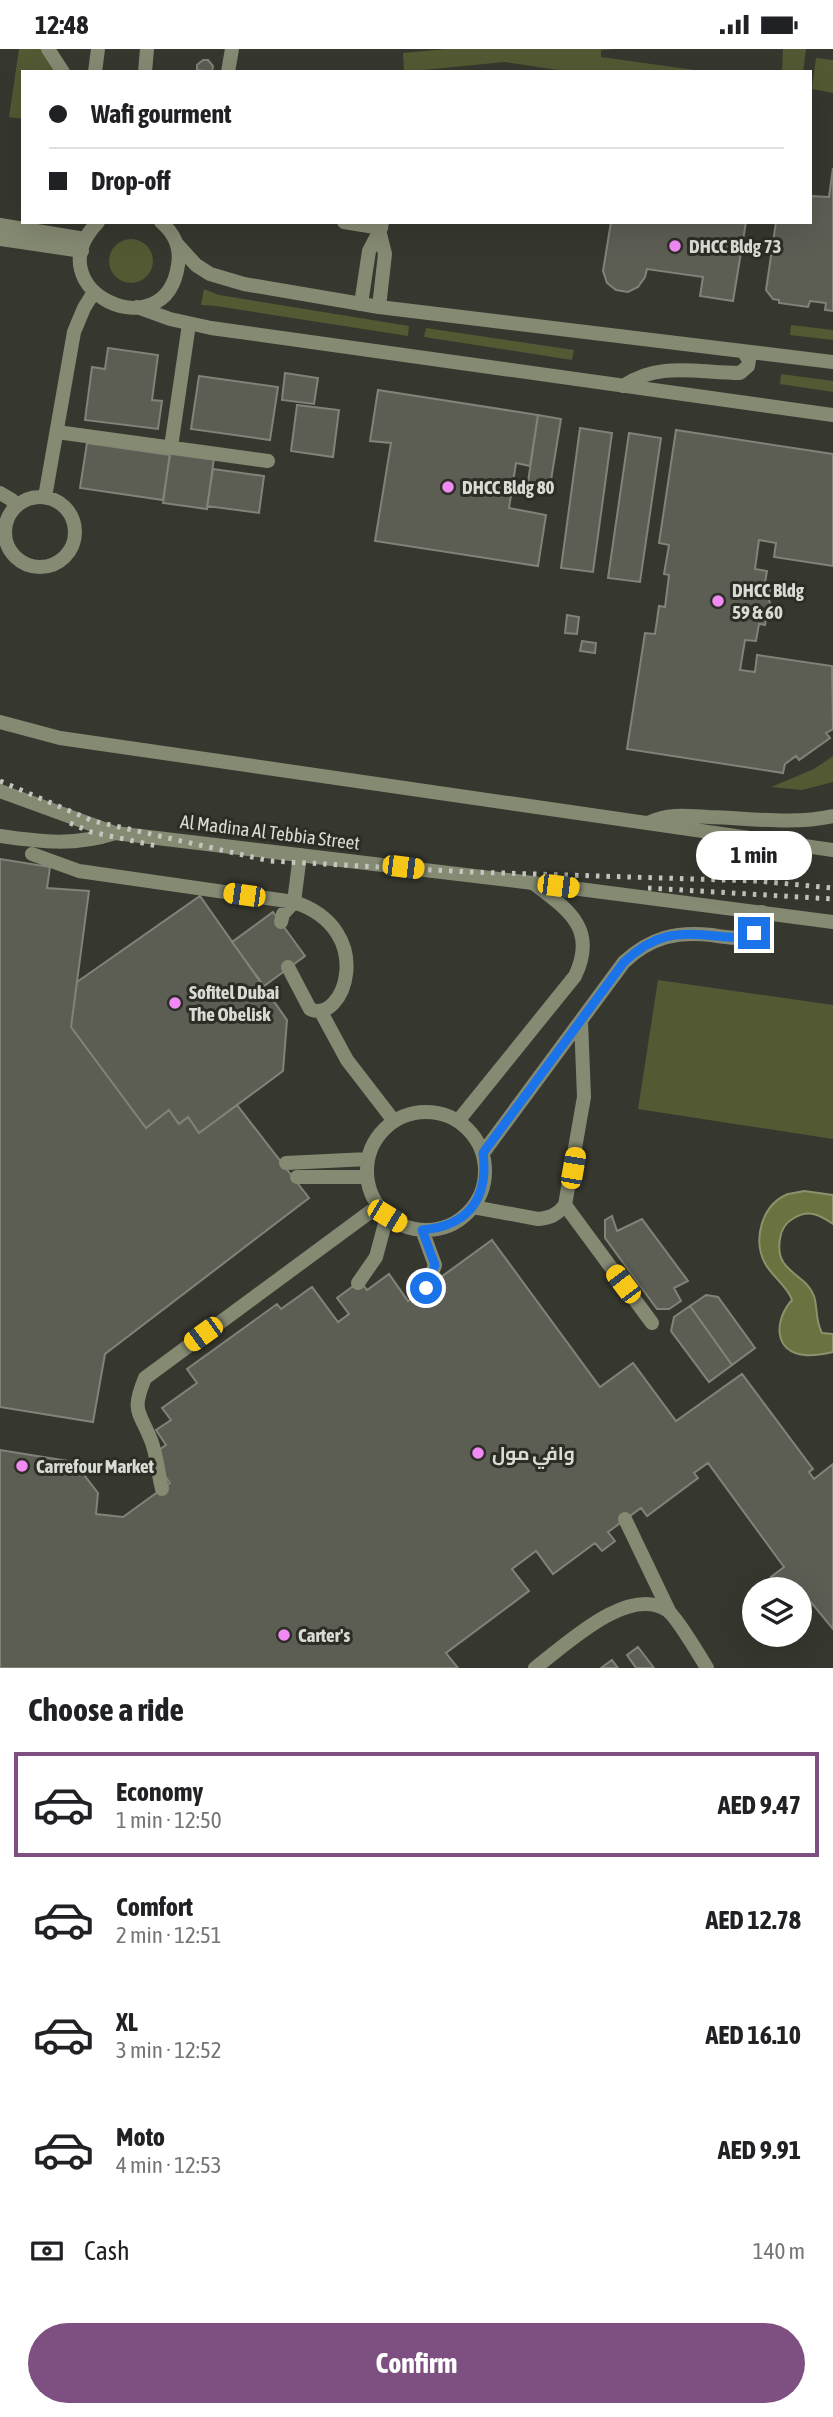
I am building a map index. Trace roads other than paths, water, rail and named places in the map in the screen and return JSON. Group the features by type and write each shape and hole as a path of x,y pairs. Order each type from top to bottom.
{"street":[{"path":"48,49 62,70"},
{"path":"95,70 98,49"},
{"path":"145,70 147,49"},
{"path":"228,70 232,49"},
{"path":"163,224 196,265 225,280 379,307 833,362"},
{"path":"356,224 381,228"},
{"path":"0,225 89,233"},
{"path":"361,304 369,251 381,228"},
{"path":"379,307 385,254 381,228"},
{"path":"0,240 89,233"},
{"path":"89,233 83,273 94,292 113,305 137,307 189,324 833,415"},
{"path":"137,307 156,300 172,285 179,258 177,244"},
{"path":"45,497 75,332 84,308 94,292"},
{"path":"171,447 189,324"},
{"path":"623,386 636,377 655,371 740,373 748,366 749,360 743,351"},
{"path":"57,432 268,461"},
{"path":"0,493 12,500 8,511 5,535 12,555 30,567 51,567 68,554 76,535 75,524 64,506 45,497 24,500 8,511"},
{"path":"0,722 60,738 833,850"},
{"name":"Al Madina Al Tebbia Street","path":"0,791 116,833 833,922"},
{"path":"646,824 655,819 676,816 794,820 815,820 833,816"},
{"path":"0,836 72,843 116,833"},
{"path":"32,854 79,871 294,902 312,908 339,933 348,962 343,983 328,1010 321,1012 310,1009 288,967"},
{"path":"281,922 283,914 294,902 300,855"},
{"path":"458,1121 575,976 581,964 584,951 579,925 571,914 533,883"},
{"path":"483,1153 624,962 648,943 677,934 746,937 754,933 762,912"},
{"path":"321,1012 347,1060 394,1121"},
{"path":"472,1207 538,1219 558,1213 565,1205 584,1097 581,1021"},
{"path":"410,1114 443,1114 458,1121 477,1141 483,1153 485,1172 482,1191 472,1207 450,1224 422,1230 404,1226 383,1211 370,1192 368,1159 377,1138 394,1121 410,1114"},
{"path":"286,1163 368,1159"},
{"path":"297,1177 367,1177"},
{"path":"565,1205 652,1323"},
{"path":"358,1283 376,1257 383,1211"},
{"path":"162,1489 152,1441 139,1419 137,1397 145,1378 383,1211"},
{"path":"422,1230 435,1265 426,1288"},
{"path":"625,1519 669,1611 707,1668"},
{"path":"535,1668 616,1609 637,1604 659,1606 669,1611"}],"railway":[{"path":"0,781 93,821 270,861 470,872 757,881 833,888"},
{"path":"70,823 91,832 157,846"},
{"path":"648,888 833,899"}],"place":[{"name":"DHCC Bldg 73","path":"675,246"},
{"name":"DHCC Bldg 80","path":"448,487"},
{"name":"DHCC Bldg 59 & 60","path":"718,601"},
{"name":"Sofitel Dubai The Obelisk","path":"175,1003"},
{"name":"وافي مول","path":"478,1453"},
{"name":"Carrefour Market","path":"22,1466"},
{"name":"Carter's","path":"284,1635"}]}
